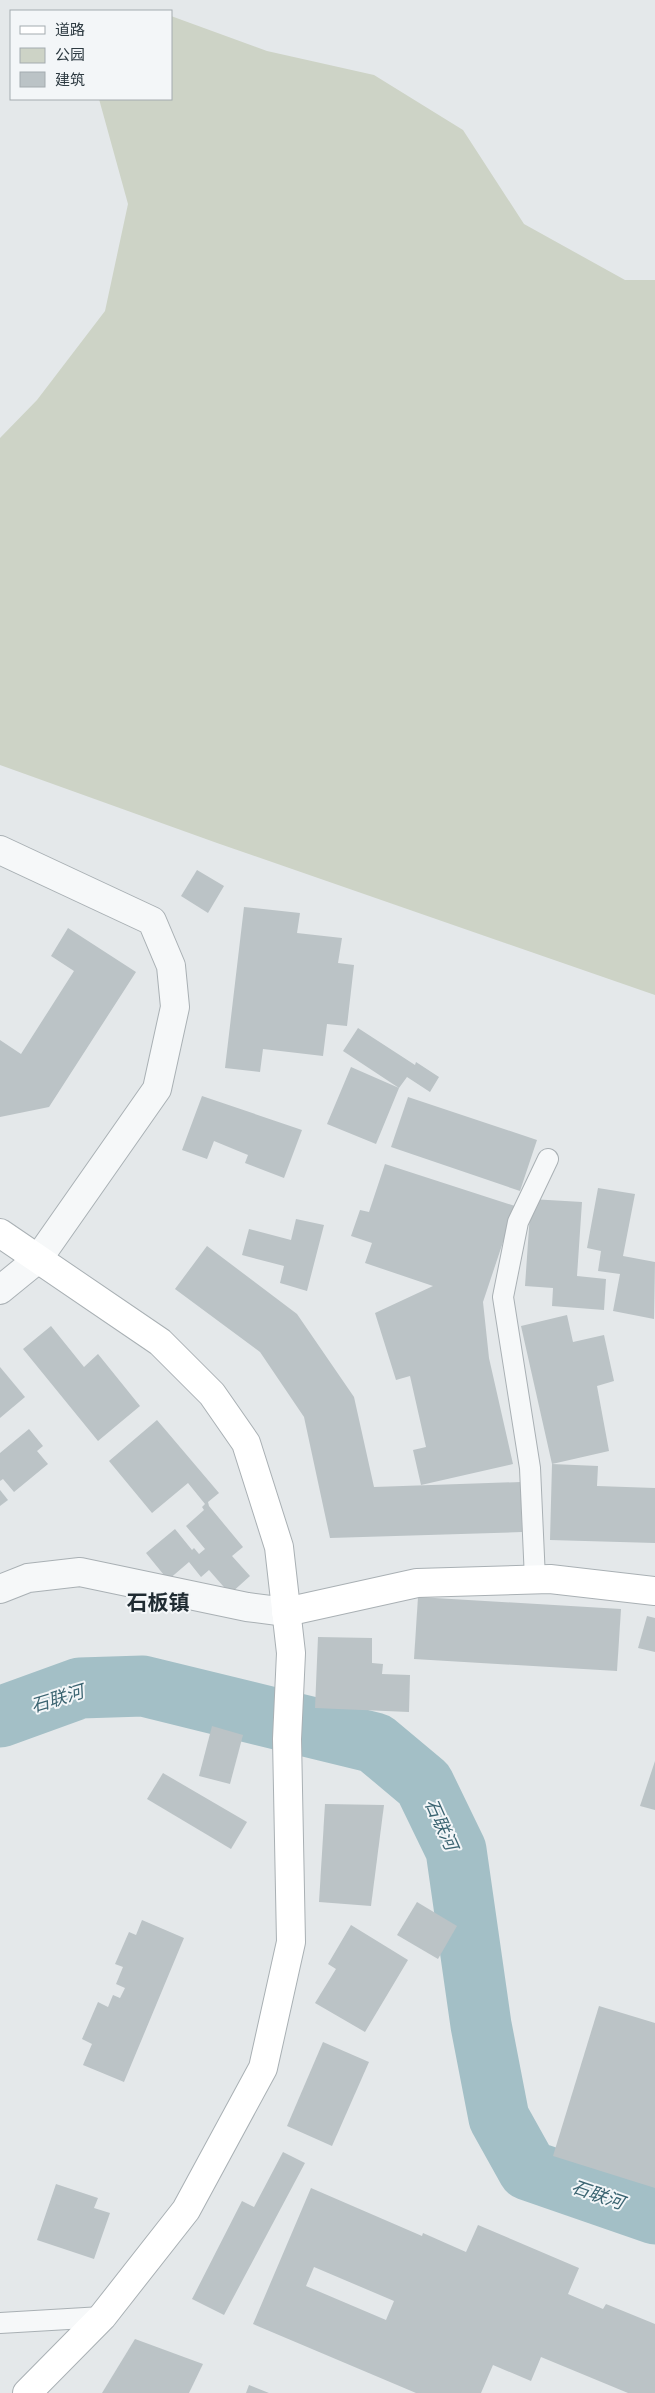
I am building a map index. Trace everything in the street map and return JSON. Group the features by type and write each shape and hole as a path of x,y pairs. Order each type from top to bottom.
{"street":[{"path":"0,850 152,921 171,966 174,1007 157,1089 38,1259 0,1290"},
{"path":"0,1233 160,1342 212,1394 246,1443 279,1547 291,1653 287,1739 291,1942 263,2068 186,2210 102,2317 27,2393"},
{"path":"0,1589 28,1578 80,1572 247,1607 286,1612 417,1583 550,1579 655,1591"}],"lane":[{"path":"535,1579 530,1468 503,1297 518,1222 548,1159"},
{"path":"0,2323 102,2317"}],"green space":[{"path":"172,16 267,51 374,75 463,130 524,224 625,280 655,280 655,995 217,843 0,765 0,438 37,400 105,311 128,204 99,100 172,100"}],"building":[{"path":"197,870 224,886 208,913 181,896"},
{"path":"244,907 300,913 297,933 342,938 338,963 354,965 347,1026 327,1024 323,1056 263,1049 260,1072 225,1068"},
{"path":"68,928 136,972 49,1107 0,1117 0,1040 21,1054 74,971 51,956"},
{"path":"358,1028 415,1065 416,1062 439,1077 430,1092 407,1077 399,1088 343,1051"},
{"path":"351,1067 399,1088 376,1144 327,1124"},
{"path":"202,1096 302,1130 284,1178 245,1163 248,1155 214,1141 207,1159 182,1150"},
{"path":"408,1097 537,1140 520,1191 391,1147"},
{"path":"385,1164 515,1206 483,1302 489,1358 513,1464 421,1485 413,1450 426,1447 410,1376 396,1380 375,1313 433,1286 365,1263 372,1243 351,1236 360,1210 369,1212"},
{"path":"598,1188 635,1194 623,1256 655,1262 654,1319 613,1311 620,1274 598,1271 601,1251 587,1248"},
{"path":"531,1199 582,1202 577,1276 606,1279 604,1310 552,1306 553,1288 525,1286"},
{"path":"296,1219 324,1225 307,1291 280,1283 284,1266 242,1255 249,1229 291,1240"},
{"path":"207,1246 297,1314 354,1397 374,1487 521,1482 522,1532 330,1538 304,1417 260,1352 175,1289"},
{"path":"567,1315 573,1342 604,1335 614,1381 597,1386 609,1451 552,1464 521,1326"},
{"path":"51,1326 84,1367 98,1354 140,1406 98,1441 23,1349"},
{"path":"0,1367 25,1397 0,1418"},
{"path":"157,1420 219,1493 208,1502 209,1506 243,1547 232,1556 250,1576 230,1594 209,1570 201,1577 189,1562 168,1580 146,1553 175,1529 192,1550 194,1548 199,1554 205,1549 186,1526 204,1510 202,1507 205,1504 188,1483 152,1513 109,1461"},
{"path":"29,1429 43,1446 37,1451 48,1464 14,1492 3,1479 0,1481 0,1453"},
{"path":"552,1464 598,1466 597,1486 655,1488 655,1543 550,1540"},
{"path":"0,1490 8,1500 0,1506"},
{"path":"418,1597 621,1609 617,1671 414,1659"},
{"path":"647,1616 655,1618 655,1652 638,1648"},
{"path":"318,1637 372,1638 372,1663 383,1664 382,1674 410,1675 409,1712 315,1708"},
{"path":"212,1726 243,1735 230,1784 199,1776"},
{"path":"655,1761 655,1810 640,1806"},
{"path":"163,1773 247,1822 231,1849 147,1799"},
{"path":"325,1804 384,1805 371,1906 319,1902"},
{"path":"417,1902 457,1926 438,1959 397,1935"},
{"path":"142,1920 184,1938 124,2082 83,2065 92,2044 82,2039 98,2002 108,2007 113,1995 120,1998 125,1988 116,1984 123,1967 115,1964 129,1932 136,1935"},
{"path":"351,1925 408,1960 365,2032 315,2003 336,1969 328,1964"},
{"path":"599,2006 655,2023 655,2188 553,2156"},
{"path":"323,2042 369,2062 332,2146 287,2126"},
{"path":"283,2152 305,2163 224,2315 192,2299 242,2201 254,2207"},
{"path":"56,2184 98,2198 94,2208 110,2213 94,2259 37,2240"},
{"path":"311,2188 422,2236 423,2233 466,2252 478,2225 579,2268 568,2294 603,2309 606,2304 655,2324 655,2393 628,2393 541,2357 531,2381 493,2365 481,2393 416,2393 253,2324","holes":["314,2267 394,2301 386,2320 306,2286"]},
{"path":"135,2339 203,2364 189,2393 102,2393"},
{"path":"249,2385 269,2393 246,2393"}],"waterway":[{"name":"石联河","path":"0,1717 80,1688 143,1686 375,1743 424,1784 456,1850 481,2025 499,2118 528,2170 655,2214"}],"district":[{"name":"石板镇","path":"158,1601"}]}
